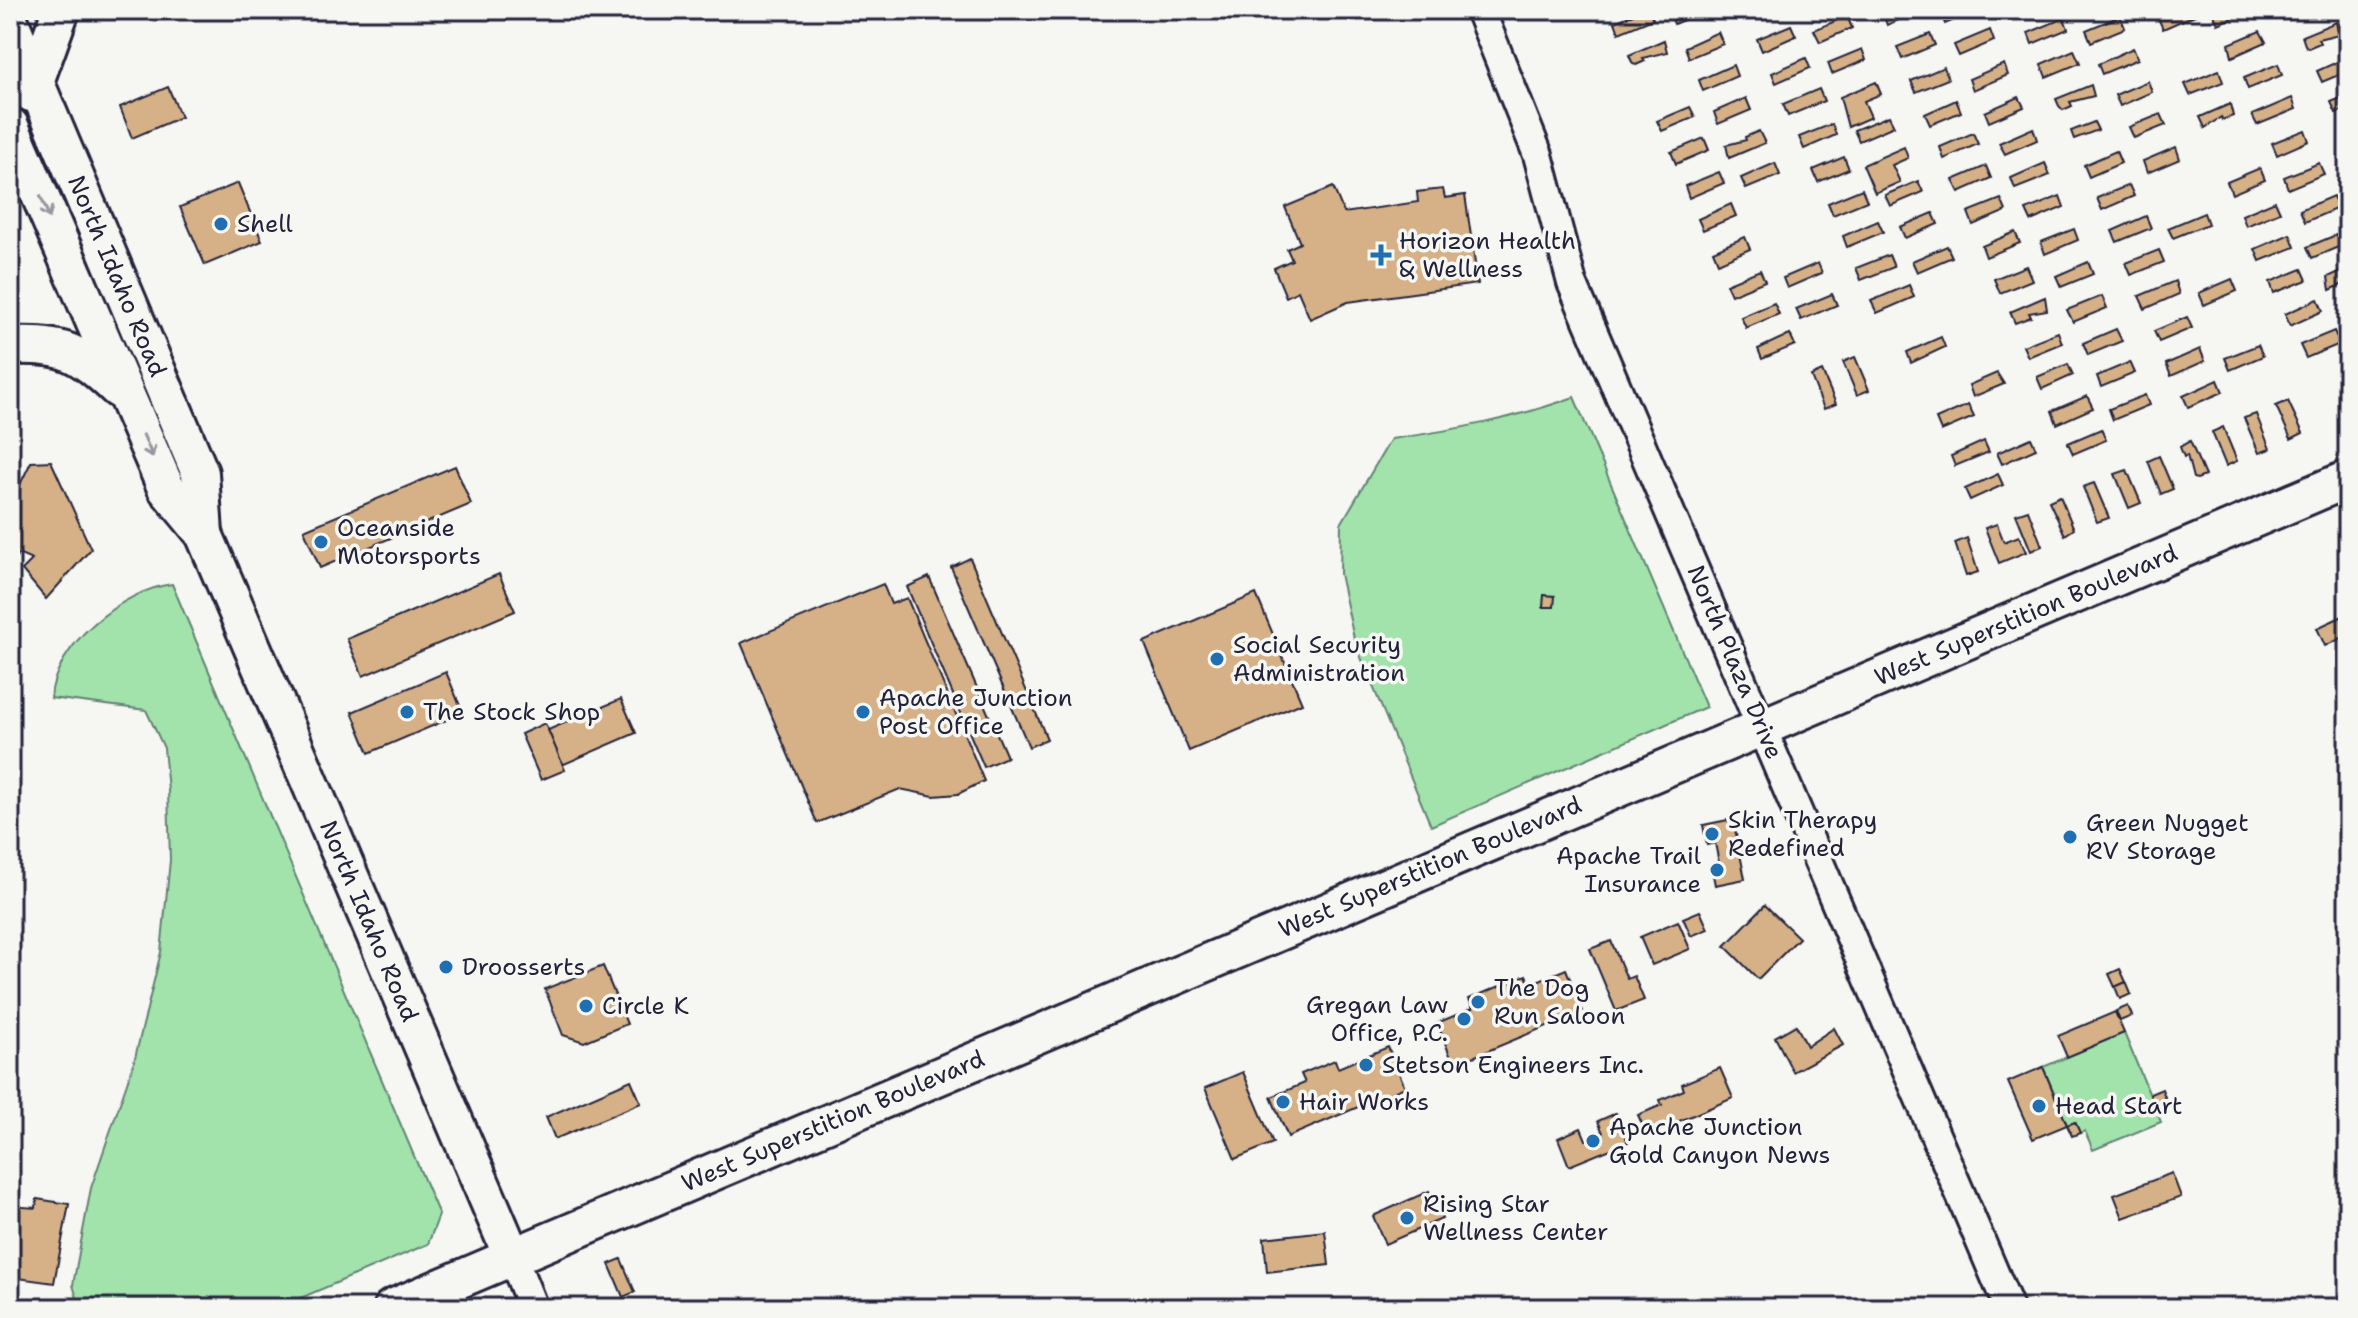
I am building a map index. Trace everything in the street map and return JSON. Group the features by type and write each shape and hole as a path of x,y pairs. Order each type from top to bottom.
{"main road":[{"path":"11,136 61,10"},
{"name":"North Idaho Road","path":"10,22 200,473 204,534"},
{"name":"North Idaho Road","path":"11,136 166,488 204,534 512,1256"},
{"path":"10,346 54,347 84,357 126,396"},
{"name":"West Superstition Boulevard","path":"392,1308 2348,479"}],"street":[{"name":"North Plaza Drive","path":"1480,10 1538,155 1572,283 2009,1308"},
{"name":"North Idaho Road","path":"512,1256 533,1308"}],"green space":[{"path":"1574,397 1706,707 1431,826 1355,643 1340,574 1341,524 1391,439 1484,423"},
{"path":"172,584 439,1215 428,1244 277,1308 80,1308 73,1285 91,1188 134,1062 161,952 170,860 168,790 164,748 146,710 51,698 55,678 64,659 94,624 132,597"},
{"path":"2124,1033 2161,1122 2093,1150 2085,1131 2080,1133 2075,1122 2067,1125 2043,1067"}],"building":[{"path":"1649,10 1653,19 1619,33 1615,22"},
{"path":"1708,10 1674,24 1670,13"},
{"path":"1744,10 1768,10 1747,19"},
{"path":"1893,10 1922,10 1887,25 1883,14"},
{"path":"1945,10 1978,10 1945,24 1942,16"},
{"path":"2177,10 2202,12 2163,29 2158,18"},
{"path":"2253,10 2218,24 2213,13"},
{"path":"1847,16 1852,28 1820,42 1814,30"},
{"path":"2120,16 2125,28 2091,42 2086,30"},
{"path":"2064,18 2068,29 2032,44 2028,33"},
{"path":"2336,22 2339,34 2318,39 2320,43 2308,48 2305,45 2302,36"},
{"path":"1791,25 1796,36 1762,51 1757,39"},
{"path":"1990,30 1994,41 1959,56 1954,45"},
{"path":"2260,31 2266,42 2232,57 2229,44"},
{"path":"1718,32 1723,44 1689,58 1685,47"},
{"path":"1930,34 1935,45 1902,59 1897,47"},
{"path":"1664,40 1667,52 1643,58 1645,61 1636,65 1632,62 1629,55"},
{"path":"2133,48 2138,59 2102,74 2098,64"},
{"path":"1862,49 1866,60 1832,74 1828,63"},
{"path":"2074,50 2080,63 2046,77 2041,64"},
{"path":"2348,57 2348,71 2322,82 2317,71"},
{"path":"1806,58 1810,68 1776,83 1772,73"},
{"path":"2004,64 2008,75 1973,90 1969,79"},
{"path":"2278,64 2282,75 2248,89 2244,78"},
{"path":"1733,65 1737,76 1703,91 1699,80"},
{"path":"1944,67 1948,79 1916,92 1911,81"},
{"path":"2219,70 2223,82 2190,95 2185,84"},
{"path":"2148,81 2152,92 2120,106 2115,95"},
{"path":"1876,82 1881,94 1864,101 1871,117 1848,127 1840,97"},
{"path":"2091,85 2094,96 2070,102 2072,106 2063,110 2059,106 2056,99"},
{"path":"168,87 181,117 132,138 120,107"},
{"path":"1819,89 1824,101 1788,116 1783,104"},
{"path":"2348,95 2348,108 2336,113 2331,102"},
{"path":"2019,97 2024,107 1989,122 1985,112"},
{"path":"1746,98 1751,110 1718,124 1714,112"},
{"path":"2292,98 2296,109 2257,125 2252,115"},
{"path":"1956,100 1961,112 1930,125 1925,114"},
{"path":"2230,104 2233,116 2222,120 2221,117 2205,128 2200,117"},
{"path":"1690,107 1695,117 1662,131 1657,121"},
{"path":"2161,114 2166,125 2134,138 2129,127"},
{"path":"1889,116 1894,126 1859,141 1854,130"},
{"path":"2094,122 2098,130 2074,139 2071,131"},
{"path":"1832,124 1836,135 1804,149 1799,137"},
{"path":"2033,128 2037,140 2005,154 1999,143"},
{"path":"2305,130 2309,141 2277,155 2272,143"},
{"path":"1759,131 1765,143 1729,158 1726,145 1746,140 1745,137"},
{"path":"1973,133 1978,144 1944,159 1940,147"},
{"path":"1704,138 1709,150 1676,164 1671,152"},
{"path":"1904,147 1908,158 1892,165 1900,182 1875,193 1863,165"},
{"path":"2176,147 2180,159 2147,173 2143,161"},
{"path":"2116,151 2121,163 2089,177 2084,165"},
{"path":"1844,157 1849,169 1818,182 1813,170"},
{"path":"1775,163 1780,175 1746,189 1741,178"},
{"path":"2045,163 2050,175 2015,189 2011,178"},
{"path":"2319,163 2324,174 2288,189 2284,177"},
{"path":"1986,166 1991,178 1959,192 1953,180"},
{"path":"2260,168 2265,180 2232,194 2227,182"},
{"path":"1719,172 1724,183 1689,198 1685,186"},
{"path":"1918,181 1923,192 1890,206 1885,195"},
{"name":"Shell","path":"238,183 262,241 205,265 180,207"},
{"path":"2129,185 2134,196 2102,210 2097,198"},
{"name":"Horizon Health & Wellness","path":"1333,187 1344,213 1418,202 1417,192 1443,189 1445,198 1465,195 1478,284 1348,302 1310,319 1298,291 1286,297 1274,268 1292,260 1287,249 1300,243 1285,207"},
{"path":"1862,189 1867,201 1833,215 1828,203"},
{"path":"2060,196 2064,207 2031,221 2026,210"},
{"path":"2333,196 2338,208 2305,222 2300,210"},
{"path":"2001,199 2006,211 1973,225 1968,212"},
{"path":"2275,201 2280,212 2246,226 2242,215"},
{"path":"1731,204 1736,216 1703,230 1698,219"},
{"path":"1933,213 1938,224 1905,238 1900,227"},
{"path":"2204,213 2208,224 2173,238 2168,228"},
{"path":"2146,216 2151,228 2117,242 2112,231"},
{"path":"1878,221 1883,232 1847,247 1843,236"},
{"path":"2074,229 2078,240 2045,254 2041,242"},
{"path":"2348,230 2348,243 2312,258 2307,247"},
{"path":"2015,232 2020,243 1986,257 1982,246"},
{"path":"2290,234 2295,247 2260,261 2255,249"},
{"path":"1745,237 1750,249 1718,263 1713,251"},
{"path":"1947,246 1952,257 1917,272 1912,261"},
{"path":"2159,250 2164,262 2131,275 2126,263"},
{"path":"1889,255 1894,267 1861,280 1856,268"},
{"path":"2088,262 2093,274 2061,287 2056,276"},
{"path":"1818,263 1822,273 1787,288 1783,278"},
{"path":"2026,266 2032,280 2000,293 1994,279"},
{"path":"2348,268 2348,282 2330,290 2328,277"},
{"path":"2302,269 2307,280 2274,293 2270,282"},
{"path":"1760,270 1765,281 1731,295 1726,284"},
{"path":"2232,279 2237,291 2204,305 2199,293"},
{"path":"2175,281 2179,294 2145,309 2139,296"},
{"path":"1909,285 1914,297 1877,313 1871,301"},
{"path":"1832,294 1837,305 1801,320 1796,309"},
{"path":"2102,296 2107,308 2073,322 2067,310"},
{"path":"2045,297 2047,310 2029,313 2031,317 2015,323 2010,312"},
{"path":"2318,299 2323,311 2290,326 2285,314"},
{"path":"1774,303 1779,314 1746,328 1741,317"},
{"path":"2187,317 2192,328 2159,342 2154,331"},
{"path":"2116,329 2122,341 2088,355 2083,343"},
{"path":"2334,331 2340,344 2306,358 2300,345"},
{"path":"2058,332 2062,343 2028,357 2023,346"},
{"path":"1790,334 1795,345 1762,359 1758,349"},
{"path":"1941,337 1945,347 1911,363 1907,352"},
{"path":"2258,345 2263,356 2230,370 2225,358"},
{"path":"2200,349 2205,361 2171,376 2166,364"},
{"path":"1855,357 1869,390 1857,395 1843,362"},
{"path":"2130,362 2135,373 2101,387 2097,376"},
{"path":"2068,364 2073,375 2042,389 2037,377"},
{"path":"1822,371 1836,404 1824,409 1811,376"},
{"path":"1997,373 2004,384 1973,397 1969,385"},
{"path":"2218,380 2223,392 2188,407 2183,396"},
{"path":"2145,395 2149,405 2113,420 2109,409"},
{"path":"2087,396 2093,408 2057,424 2052,411"},
{"path":"2288,401 2303,433 2291,439 2276,406"},
{"path":"1968,405 1974,417 1941,431 1936,419"},
{"path":"2256,414 2270,449 2259,453 2244,418"},
{"path":"2223,427 2237,461 2226,466 2212,432"},
{"path":"2101,429 2106,440 2073,454 2068,443"},
{"path":"2031,438 2036,449 2002,464 1997,453"},
{"path":"1984,441 1989,452 1955,466 1951,456"},
{"path":"2190,441 2205,476 2197,479 2193,478 2187,455 2184,457 2180,447"},
{"path":"2159,456 2173,489 2161,494 2148,461"},
{"path":"51,461 91,549 46,599 22,570 32,560 18,554 13,564 10,562 10,505 31,462"},
{"path":"455,466 471,504 320,568 304,530"},
{"path":"2127,470 2141,503 2129,508 2115,474"},
{"path":"1998,474 2003,485 1970,500 1965,489"},
{"path":"2094,483 2109,518 2097,522 2083,487"},
{"path":"2060,496 2074,529 2065,535 2049,501"},
{"path":"2028,510 2042,546 2031,551 2016,514"},
{"path":"1997,524 2004,542 2019,536 2026,552 1999,563 1985,528"},
{"path":"1967,538 1978,572 1966,576 1955,543"},
{"path":"970,558 1047,739 1029,747 951,567"},
{"path":"499,574 515,611 363,676 347,639"},
{"path":"929,577 1007,757 984,767 907,587"},
{"name":"Apache Junction Post Office","path":"883,584 891,604 907,598 984,781 958,794 934,796 900,789 817,823 741,643"},
{"name":"Social Security Administration","path":"1256,594 1302,703 1189,751 1144,642"},
{"path":"1544,595 1555,596 1554,607 1543,607"},
{"path":"2343,616 2348,635 2325,646 2317,628"},
{"name":"The Stock Shop","path":"446,672 463,713 369,753 352,712"},
{"path":"621,699 636,733 562,765 548,730"},
{"path":"545,723 565,770 541,780 521,734"},
{"path":"1733,819 1745,879 1715,885 1711,865 1719,863 1715,843 1707,845 1703,825"},
{"path":"1765,905 1799,938 1758,979 1725,946"},
{"path":"1700,911 1708,929 1691,936 1683,918"},
{"path":"1678,921 1690,949 1652,965 1640,937"},
{"path":"1611,941 1627,979 1634,976 1644,1000 1616,1011 1590,949"},
{"name":"Circle K","path":"603,966 627,1024 584,1042 563,1035 545,989"},
{"path":"1566,969 1583,1011 1454,1065 1437,1023 1473,1008 1469,999 1526,975 1530,984"},
{"path":"2120,969 2126,982 2115,987 2109,974"},
{"path":"2126,982 2131,994 2120,999 2115,987"},
{"path":"2128,1006 2132,1016 2120,1021 2116,1011"},
{"path":"2115,1012 2124,1033 2067,1057 2058,1036"},
{"path":"1796,1025 1807,1046 1834,1028 1843,1045 1793,1072 1775,1037"},
{"path":"1388,1047 1405,1087 1288,1137 1271,1097 1305,1083 1301,1074 1335,1060 1338,1068"},
{"name":"Head Start","path":"2043,1067 2067,1125 2033,1139 2008,1082"},
{"path":"1720,1068 1733,1098 1647,1135 1638,1115 1662,1105 1660,1100 1684,1090 1682,1084"},
{"path":"1243,1072 1273,1143 1235,1159 1205,1088"},
{"name":"Circle K","path":"631,1080 641,1103 555,1139 546,1117"},
{"path":"2162,1089 2165,1097 2153,1103 2150,1094"},
{"name":"Apache Junction Gold Canyon News","path":"1616,1113 1628,1142 1569,1166 1558,1138 1581,1128 1586,1140 1603,1133 1598,1121"},
{"path":"2075,1122 2080,1133 2072,1136 2067,1125"},
{"path":"2172,1173 2181,1197 2123,1218 2114,1195"},
{"name":"Rising Star Wellness Center","path":"1429,1191 1442,1219 1385,1244 1373,1216"},
{"path":"37,1199 69,1204 54,1283 10,1277 10,1206 36,1208"},
{"path":"1325,1231 1329,1265 1267,1272 1264,1238"},
{"path":"621,1259 635,1292 623,1297 609,1264"}],"place":[{"name":"Shell","path":"221,224"},
{"name":"Horizon Health & Wellness","path":"1381,255"},
{"name":"Oceanside Motorsports","path":"321,542"},
{"name":"Social Security Administration","path":"1217,659"},
{"name":"The Stock Shop","path":"407,712"},
{"name":"Apache Junction Post Office","path":"863,712"},
{"name":"Skin Therapy Redefined","path":"1712,834"},
{"name":"Green Nugget RV Storage","path":"2070,837"},
{"name":"Apache Trail Insurance","path":"1717,870"},
{"name":"Droosserts","path":"446,967"},
{"name":"The Dog Run Saloon","path":"1478,1002"},
{"name":"Circle K","path":"586,1006"},
{"name":"Gregan Law Office, P.C.","path":"1464,1019"},
{"name":"Stetson Engineers Inc.","path":"1366,1065"},
{"name":"Hair Works","path":"1283,1102"},
{"name":"Head Start","path":"2039,1106"},
{"name":"Apache Junction Gold Canyon News","path":"1593,1141"},
{"name":"Rising Star Wellness Center","path":"1407,1218"}]}
